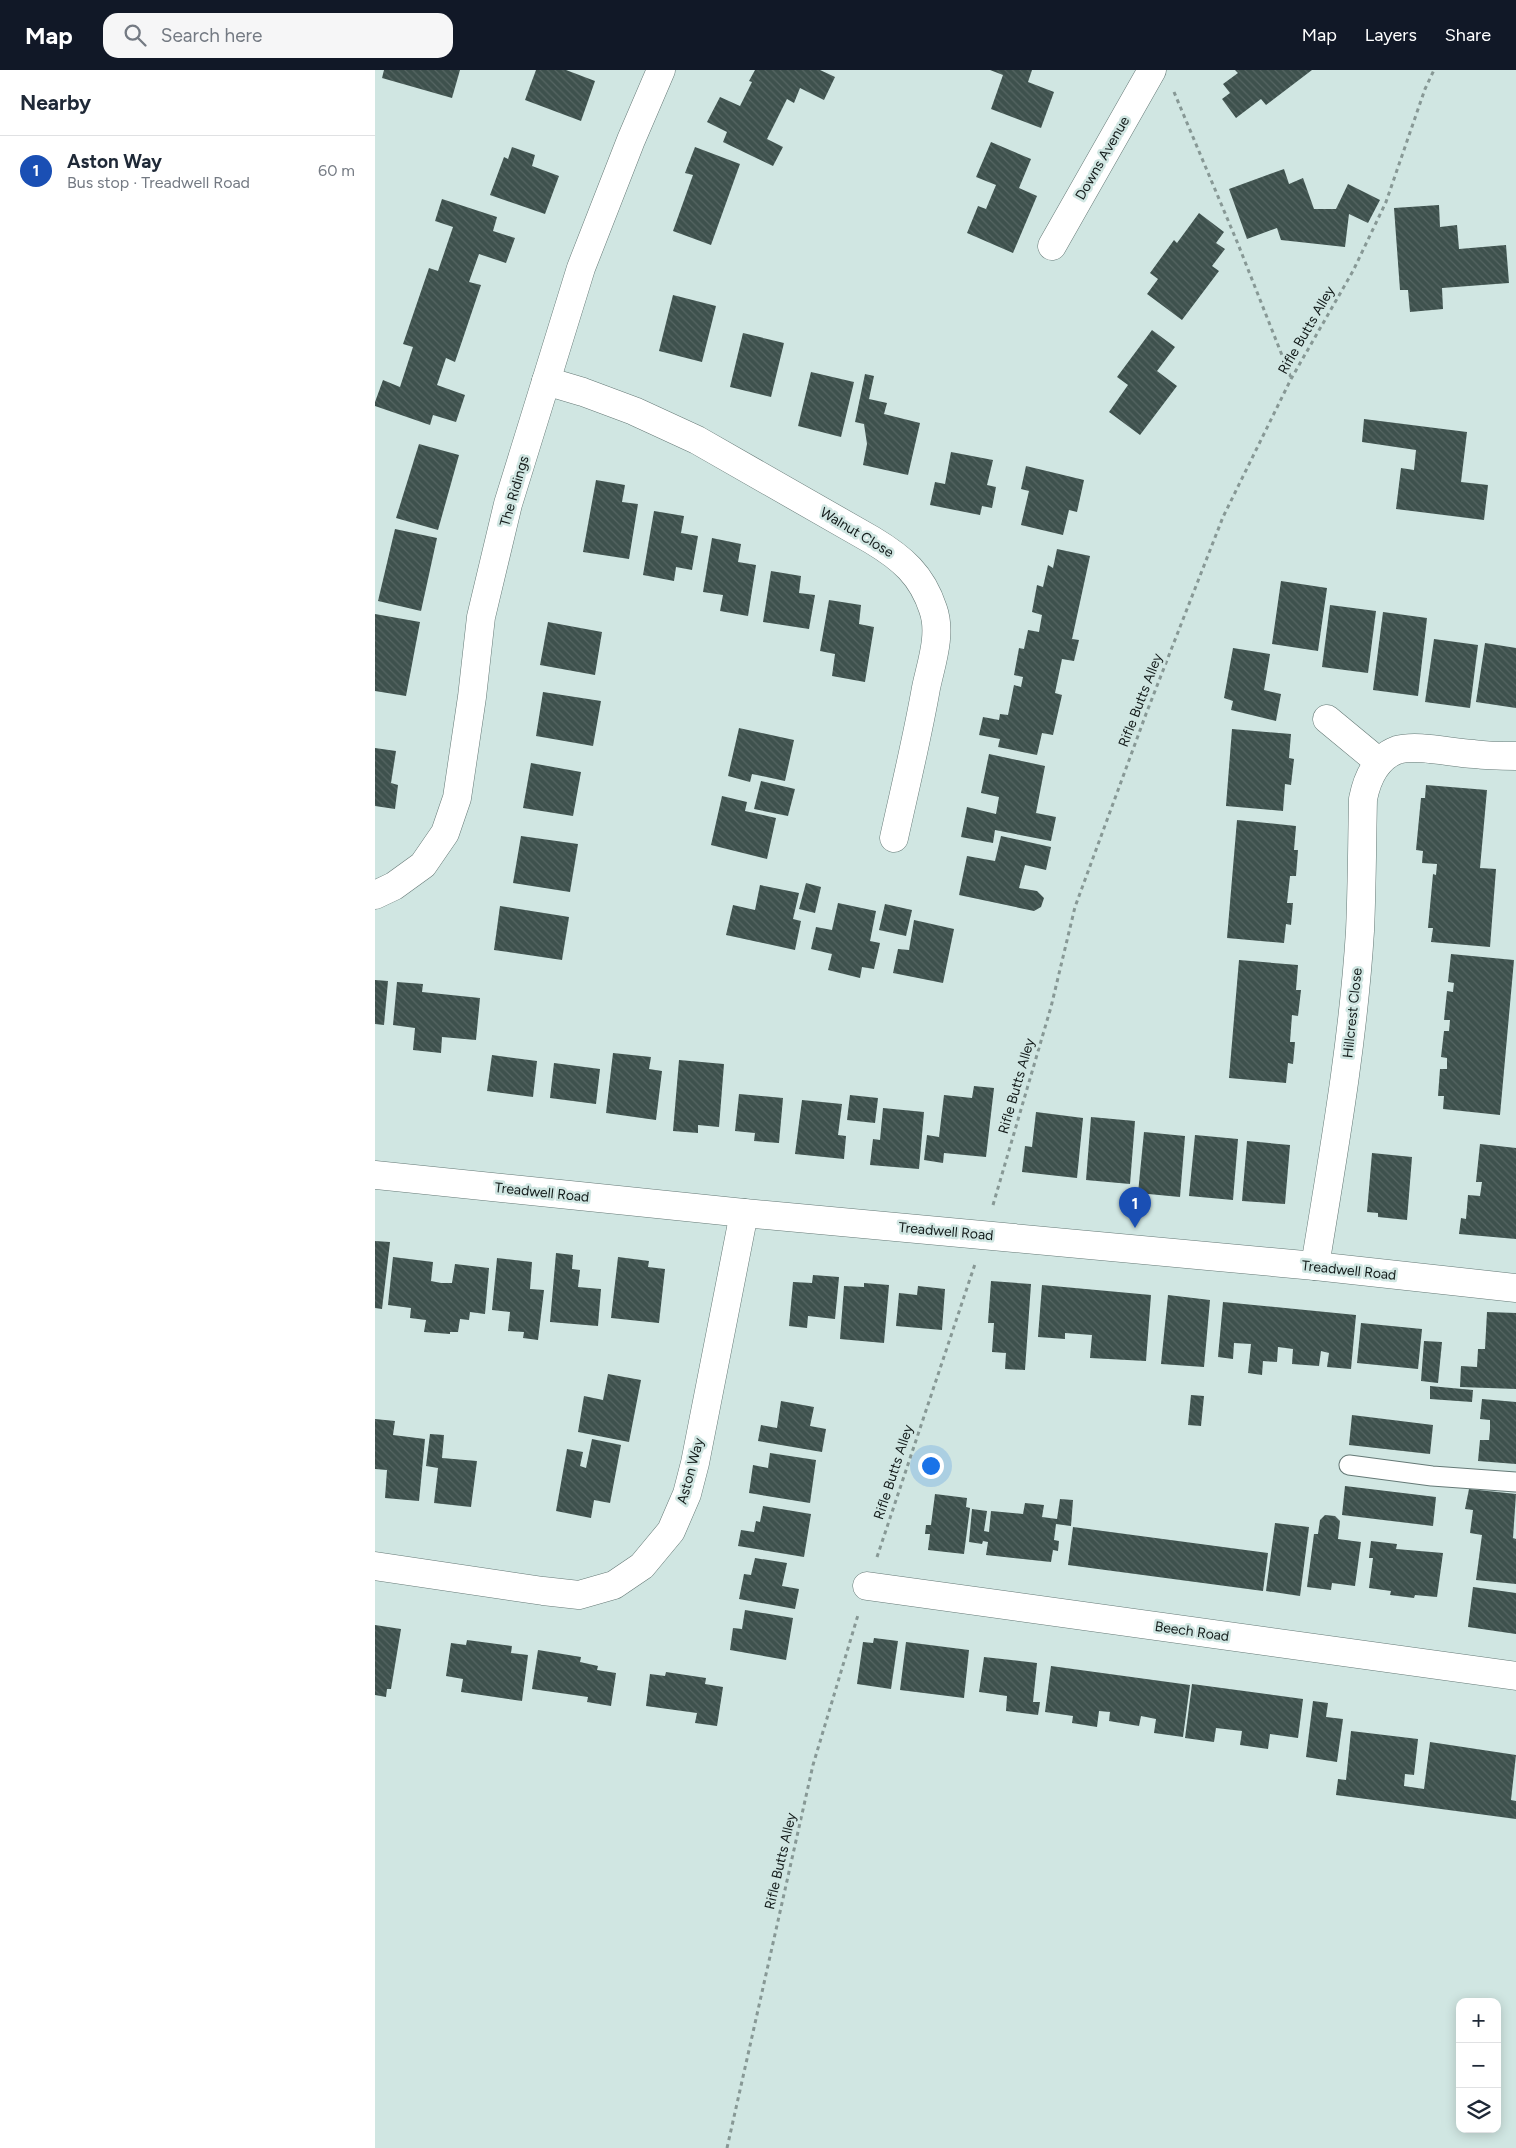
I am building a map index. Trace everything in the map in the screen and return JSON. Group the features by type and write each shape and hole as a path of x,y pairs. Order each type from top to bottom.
{"street":[{"name":"The Ridings","path":"375,895 394,886 423,865 445,834 457,798 481,617 509,504 581,268 631,140 661,70"},
{"name":"Downs Avenue","path":"1052,246 1152,70"},
{"name":"Walnut Close","path":"547,382 583,392 633,411 697,440 872,540 898,556 914,572 925,590 934,611 936,635 894,838"},
{"path":"1327,719 1379,762"},
{"name":"Hillcrest Close","path":"1315,1266 1346,1071 1353,1011 1360,931 1363,798 1367,780 1379,762 1397,750 1417,748 1476,755 1516,756"},
{"name":"Treadwell Road","path":"375,1175 1315,1266 1516,1288"},
{"name":"Aston Way","path":"375,1566 543,1592 579,1595 614,1584 642,1566 671,1531 687,1494 695,1463 743,1212"},
{"name":"Beech Road","path":"867,1586 1516,1676"}],"lane":[{"path":"1349,1464 1432,1476 1516,1482"}],"path":[{"name":"Rifle Butts Alley","path":"727,2148 813,1765 867,1586 985,1234 1051,1007 1075,907 1146,714 1223,517 1291,379 1353,271 1386,202 1425,89 1434,70"},
{"path":"1173,88 1238,244 1291,379"}],"building":[{"path":"384,70 460,70 452,98 382,78"},
{"path":"536,70 566,70 595,81 581,121 525,100"},
{"path":"755,70 820,70 835,77 824,100 800,88 794,103 787,99 767,139 783,147 773,166 723,142 727,132 707,122 720,97 740,106 752,82 749,81"},
{"path":"990,70 1032,70 1028,82 1054,92 1041,128 991,109 1003,75"},
{"path":"1235,70 1312,70 1266,105 1261,99 1236,118 1222,99 1230,93 1223,84 1238,73"},
{"path":"991,142 1031,159 1019,188 1037,196 1013,253 967,233 978,206 986,209 996,185 976,177"},
{"path":"512,147 535,155 532,166 559,176 545,214 490,195 504,157 508,159"},
{"path":"695,147 740,164 711,245 673,231 693,175 685,173"},
{"path":"1284,169 1289,184 1303,178 1314,209 1336,209 1348,184 1380,200 1368,223 1349,214 1345,247 1281,240 1277,228 1247,239 1229,189"},
{"path":"442,199 497,217 493,231 515,238 506,263 479,254 469,282 481,285 455,362 446,358 437,385 465,395 456,422 433,415 430,425 375,406 375,402 383,380 400,387 413,347 403,344 429,268 438,271 453,227 435,221"},
{"path":"1439,205 1440,227 1457,225 1459,249 1506,245 1509,283 1442,288 1443,309 1410,312 1408,290 1400,290 1394,208"},
{"path":"1199,213 1224,232 1216,243 1225,249 1212,266 1219,271 1182,320 1147,294 1158,279 1150,273 1174,240 1177,243"},
{"path":"673,295 716,306 702,362 659,351"},
{"path":"1152,330 1175,347 1157,371 1177,386 1140,435 1109,412 1128,385 1117,377"},
{"path":"743,333 784,343 771,397 730,387"},
{"path":"811,372 854,382 841,437 798,426"},
{"path":"865,374 874,376 869,399 887,403 884,414 920,423 908,475 863,465 867,444 864,424 855,422"},
{"path":"1364,419 1467,432 1461,482 1488,485 1484,520 1396,509 1401,468 1414,470 1416,450 1362,442"},
{"path":"419,444 459,455 438,530 396,518"},
{"path":"951,452 993,460 987,485 996,487 992,508 982,506 980,515 930,505 935,482 945,484"},
{"path":"1026,466 1084,480 1077,512 1069,510 1063,535 1021,525 1029,491 1021,489"},
{"path":"596,480 625,485 622,502 638,504 629,559 583,552"},
{"path":"654,511 684,516 681,533 698,536 692,570 676,567 674,581 643,575"},
{"path":"395,529 437,538 421,611 378,601"},
{"path":"712,538 741,544 738,562 756,565 748,616 720,611 723,595 703,592"},
{"path":"1057,549 1090,556 1072,639 1079,640 1074,661 1062,659 1055,693 1062,695 1053,735 1042,733 1037,755 998,747 1000,739 979,735 983,717 999,720 1000,714 1008,715 1014,685 1021,687 1023,677 1014,675 1019,648 1024,649 1028,630 1039,632 1042,615 1032,612 1037,585 1043,587 1048,565 1053,568"},
{"path":"771,571 801,576 799,593 815,595 809,629 763,622"},
{"path":"1281,581 1327,588 1318,651 1272,644"},
{"path":"829,600 861,605 859,624 874,627 865,682 832,676 835,654 820,651"},
{"path":"1330,605 1376,611 1368,673 1322,667"},
{"path":"1383,612 1427,618 1418,696 1373,690"},
{"path":"375,614 420,622 406,696 375,691"},
{"path":"548,622 602,632 595,675 540,665"},
{"path":"1434,639 1478,645 1470,708 1425,702"},
{"path":"1485,643 1516,648 1516,708 1476,702"},
{"path":"1233,648 1270,654 1264,690 1281,694 1276,721 1231,710 1233,701 1224,698"},
{"path":"543,692 601,701 593,746 536,736"},
{"path":"739,728 794,740 785,781 752,774 750,782 728,776"},
{"path":"1232,729 1291,734 1289,758 1294,759 1291,785 1285,784 1283,811 1226,806"},
{"path":"375,748 396,751 391,783 398,785 395,809 375,806"},
{"path":"989,754 1045,766 1036,813 1056,817 1051,841 995,830 993,843 961,837 967,807 996,814 999,797 981,793"},
{"path":"531,763 581,772 573,816 523,808"},
{"path":"761,781 795,789 788,816 754,809"},
{"path":"1426,785 1487,790 1480,868 1496,869 1490,947 1431,942 1433,928 1428,928 1433,874 1436,875 1437,864 1422,863 1423,851 1416,850 1421,798 1425,798"},
{"path":"722,796 747,802 745,811 776,818 767,859 711,845"},
{"path":"1237,820 1296,826 1294,850 1298,850 1296,876 1290,876 1287,903 1293,903 1291,925 1286,924 1284,943 1227,938"},
{"path":"521,836 578,844 570,892 513,883"},
{"path":"1001,836 1051,847 1046,870 1025,865 1019,888 1037,891 1044,898 1041,907 1034,911 959,895 967,856 995,861"},
{"path":"806,883 821,887 815,913 799,909"},
{"path":"760,885 799,893 793,919 801,921 795,950 726,935 733,905 755,910"},
{"path":"838,903 876,911 870,941 880,943 874,969 862,967 860,978 828,970 832,954 811,949 816,927 832,930"},
{"path":"885,904 912,910 906,936 879,930"},
{"path":"500,906 569,917 562,960 494,950"},
{"path":"914,920 954,929 943,983 893,973 898,949 909,950"},
{"path":"1451,954 1514,960 1500,1115 1443,1109 1444,1096 1438,1096 1440,1069 1447,1069 1447,1058 1441,1057 1444,1031 1449,1031 1450,1020 1444,1020 1447,991 1453,992 1454,983 1448,982"},
{"path":"1239,960 1298,965 1296,990 1301,990 1298,1016 1292,1015 1290,1042 1295,1042 1293,1064 1288,1063 1286,1083 1229,1078"},
{"path":"375,980 388,981 384,1025 375,1024"},
{"path":"397,982 423,984 422,992 480,998 476,1040 442,1037 441,1053 413,1050 415,1028 393,1025"},
{"path":"613,1053 651,1057 649,1069 662,1071 656,1120 606,1113"},
{"path":"492,1055 537,1061 533,1097 487,1091"},
{"path":"679,1060 724,1064 719,1127 698,1125 698,1133 673,1131"},
{"path":"554,1063 600,1069 596,1104 550,1098"},
{"path":"974,1086 994,1088 986,1157 944,1153 943,1163 924,1160 927,1135 939,1137 944,1095 972,1098"},
{"path":"739,1094 783,1098 779,1143 754,1141 755,1133 735,1131"},
{"path":"850,1095 878,1098 875,1123 847,1120"},
{"path":"802,1100 842,1104 838,1135 846,1136 844,1159 795,1154"},
{"path":"883,1108 924,1112 919,1169 870,1165 873,1139 880,1140"},
{"path":"1036,1112 1083,1118 1077,1178 1022,1172 1025,1146 1032,1147"},
{"path":"1091,1117 1135,1121 1130,1184 1086,1180"},
{"path":"1144,1132 1185,1136 1180,1197 1138,1193"},
{"path":"1195,1135 1238,1139 1233,1200 1189,1196"},
{"path":"1247,1141 1290,1145 1285,1204 1242,1201"},
{"path":"1480,1144 1516,1148 1516,1239 1459,1234 1461,1218 1466,1219 1468,1195 1480,1196 1482,1182 1476,1182"},
{"path":"1372,1153 1412,1157 1407,1220 1378,1217 1378,1213 1367,1212"},
{"path":"375,1241 390,1242 382,1309 375,1308"},
{"path":"556,1253 573,1255 572,1269 580,1270 578,1287 601,1289 598,1326 550,1322"},
{"path":"393,1257 433,1262 431,1281 441,1283 452,1283 455,1264 489,1268 485,1314 470,1312 469,1320 460,1319 458,1332 450,1332 450,1334 424,1332 426,1320 410,1318 411,1308 388,1305"},
{"path":"618,1257 649,1261 648,1267 665,1269 659,1323 611,1318"},
{"path":"497,1258 532,1262 530,1289 544,1290 538,1340 523,1338 524,1332 508,1331 510,1312 492,1310"},
{"path":"813,1275 839,1277 835,1319 808,1316 807,1328 789,1326 793,1282 812,1283"},
{"path":"991,1281 1031,1284 1025,1370 1005,1369 1006,1353 992,1352 994,1323 988,1323"},
{"path":"864,1283 889,1285 884,1343 840,1339 844,1286 864,1287"},
{"path":"1042,1285 1151,1295 1146,1361 1090,1358 1092,1335 1065,1333 1065,1339 1038,1337"},
{"path":"918,1286 945,1289 942,1330 896,1326 899,1293 917,1295"},
{"path":"1168,1295 1210,1300 1204,1367 1161,1364"},
{"path":"1223,1302 1356,1315 1351,1369 1327,1367 1329,1353 1321,1351 1319,1366 1292,1364 1293,1349 1278,1347 1277,1362 1263,1361 1262,1375 1248,1373 1251,1344 1234,1343 1233,1359 1218,1357"},
{"path":"1487,1312 1516,1313 1516,1389 1460,1387 1461,1366 1477,1367 1478,1349 1485,1349"},
{"path":"1361,1323 1422,1329 1418,1369 1357,1363"},
{"path":"1424,1341 1442,1342 1438,1383 1421,1381"},
{"path":"608,1374 641,1380 629,1442 578,1432 584,1396 603,1400"},
{"path":"1430,1386 1473,1390 1472,1402 1430,1399"},
{"path":"1191,1395 1204,1396 1201,1426 1188,1425"},
{"path":"1482,1399 1516,1402 1516,1464 1478,1461 1480,1440 1489,1440 1490,1430 1490,1420 1480,1419"},
{"path":"781,1401 814,1407 810,1426 826,1429 822,1452 758,1441 761,1425 777,1428"},
{"path":"1352,1415 1433,1425 1430,1454 1349,1445"},
{"path":"375,1419 395,1421 393,1435 425,1439 419,1501 385,1498 387,1470 375,1469"},
{"path":"430,1434 444,1435 442,1458 477,1461 471,1507 434,1503 438,1468 426,1466"},
{"path":"592,1439 621,1445 610,1503 594,1500 591,1518 556,1511 567,1449 583,1452 580,1466 586,1468"},
{"path":"770,1453 816,1460 810,1503 749,1493 753,1465 768,1468"},
{"path":"1345,1486 1436,1497 1433,1526 1342,1515"},
{"path":"1469,1489 1516,1494 1513,1538 1516,1539 1516,1584 1476,1580 1482,1535 1470,1533 1473,1510 1465,1509"},
{"path":"935,1494 967,1498 966,1507 970,1508 964,1554 928,1550 930,1534 925,1534 926,1525 931,1525"},
{"path":"1060,1499 1073,1500 1071,1526 1056,1524 1054,1540 1059,1541 1058,1551 1053,1550 1051,1562 986,1555 988,1542 983,1541 982,1544 969,1542 972,1509 987,1511 984,1531 989,1532 991,1511 1023,1514 1025,1503 1044,1505 1042,1517 1057,1519"},
{"path":"763,1506 811,1514 804,1557 738,1546 741,1530 754,1532 756,1521 760,1522"},
{"path":"1325,1515 1335,1516 1340,1521 1338,1539 1361,1542 1355,1586 1332,1583 1331,1590 1307,1587 1314,1534 1318,1534 1320,1520"},
{"path":"1275,1523 1309,1527 1300,1596 1266,1591"},
{"path":"1073,1527 1268,1553 1263,1591 1068,1565"},
{"path":"1371,1541 1397,1544 1396,1549 1443,1553 1437,1597 1415,1595 1414,1598 1390,1595 1391,1591 1369,1588 1373,1558 1369,1558"},
{"path":"755,1558 787,1563 782,1586 799,1589 795,1609 739,1599 744,1574 751,1575"},
{"path":"1473,1587 1516,1593 1516,1634 1468,1627"},
{"path":"745,1610 793,1618 786,1660 730,1650 733,1628 742,1629"},
{"path":"375,1625 401,1629 391,1689 387,1689 386,1697 375,1695"},
{"path":"874,1638 898,1641 891,1689 857,1684 863,1642 873,1643"},
{"path":"467,1640 512,1646 511,1653 528,1655 522,1701 461,1692 463,1679 446,1676 451,1643 466,1645"},
{"path":"906,1642 969,1650 964,1698 900,1690"},
{"path":"538,1650 581,1657 580,1662 598,1666 597,1670 616,1673 611,1706 587,1702 588,1697 532,1689"},
{"path":"984,1657 1037,1663 1033,1702 1040,1702 1038,1715 1006,1711 1007,1696 979,1692"},
{"path":"1051,1666 1190,1685 1183,1737 1154,1733 1156,1719 1141,1716 1139,1726 1109,1721 1110,1712 1099,1711 1097,1727 1072,1723 1073,1716 1045,1712"},
{"path":"666,1672 706,1678 705,1684 723,1687 717,1726 695,1723 697,1713 646,1706 650,1674 665,1676"},
{"path":"1192,1684 1303,1699 1298,1738 1270,1734 1268,1749 1240,1745 1242,1731 1216,1728 1214,1742 1185,1738"},
{"path":"1313,1701 1328,1703 1326,1717 1343,1719 1337,1762 1306,1757"},
{"path":"1351,1731 1418,1739 1414,1775 1405,1774 1404,1786 1424,1789 1430,1742 1516,1755 1511,1800 1516,1801 1516,1819 1336,1795 1338,1779 1346,1780"}],"place":[{"name":"Aston Way","path":"1135,1228"}]}
